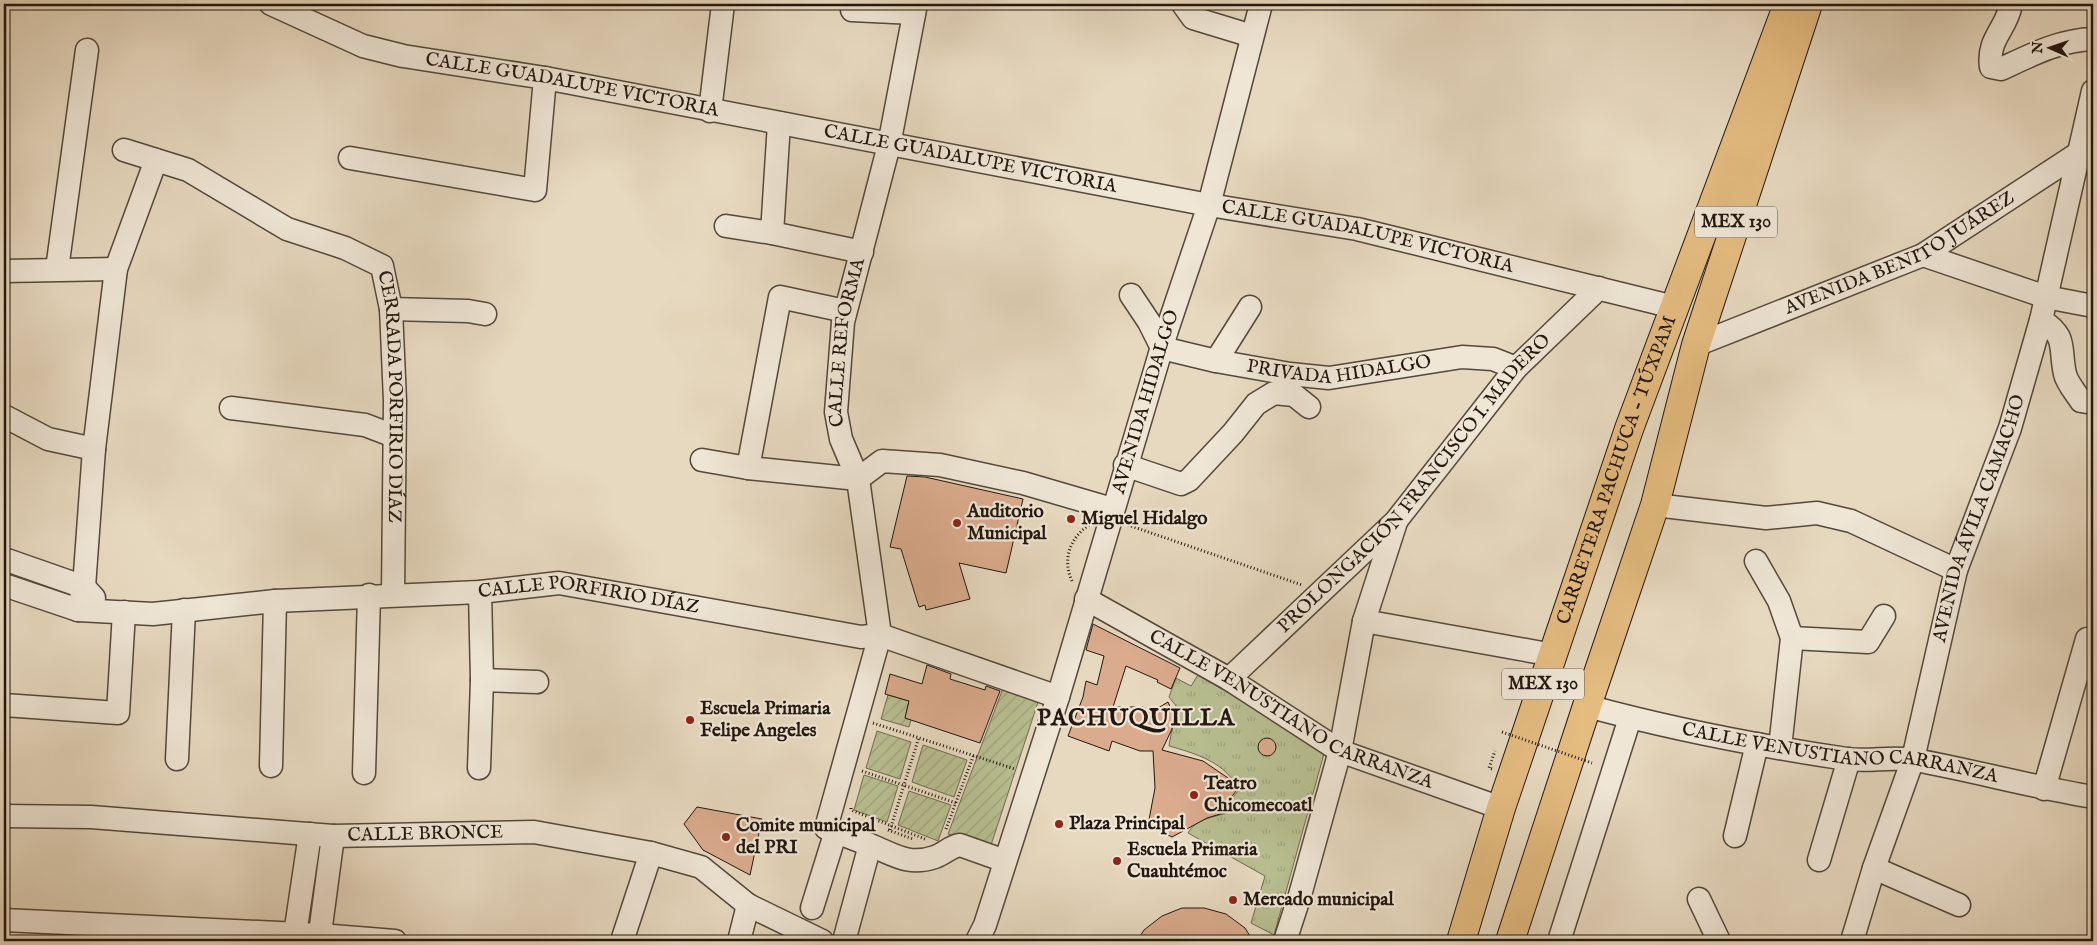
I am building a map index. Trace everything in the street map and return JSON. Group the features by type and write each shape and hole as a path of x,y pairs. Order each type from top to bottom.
{"main road":[{"name":"CARRETERA PACHUCA - TÚXPAM","path":"1461,941 1552,655 1629,428 1788,4"},
{"name":"CARRETERA PACHUCA - TÚXPAM","path":"1510,941 1655,505 1696,345 1808,4"},
{"path":"1629,428 1670,442"}],"street":[{"name":"CALLE GUADALUPE VICTORIA","path":"271,4 364,46 403,56 545,78 1209,205 1357,229 1674,307"},
{"path":"710,110 723,4"},
{"path":"1184,4 1193,18 1252,36"},
{"name":"AVENIDA HIDALGO","path":"977,941 985,925 1058,697 1125,465 1209,205 1252,36 1262,4"},
{"path":"2011,4 2009,16 1996,35 1989,55 1991,67 1995,69 2002,69 2043,50 2079,40 2093,39"},
{"path":"852,10 915,8"},
{"name":"CALLE REFORMA","path":"836,832 826,828 880,635 858,479 841,439 836,412 844,311 862,252 889,145 915,8"},
{"path":"56,268 87,50"},
{"path":"350,158 535,190 545,78"},
{"name":"AVENIDA ÁVILA CAMACHO","path":"1852,941 1874,868 1913,760 1956,570 2010,428 2041,320 2087,147 2093,91"},
{"path":"772,233 779,123"},
{"name":"AVENIDA BENITO JUÁREZ","path":"1696,345 1923,255 2087,147"},
{"path":"78,610 84,587 94,449 116,269 156,160 124,150"},
{"name":"CERRADA PORFIRIO DÍAZ","path":"156,160 188,170 287,229 345,248 382,266 391,309 394,436 393,596"},
{"path":"726,226 772,233 862,252"},
{"path":"1923,255 2046,297 2093,306"},
{"path":"4,271 20,272 56,268 116,269"},
{"name":"PROLONGACIÓN FRANCISCO I. MADERO","path":"1228,679 1396,522 1516,368 1600,288"},
{"path":"1131,295 1149,322 1162,348"},
{"path":"748,468 780,298 844,311"},
{"path":"1216,361 1250,307"},
{"path":"391,309 468,311 485,314"},
{"path":"2041,320 2054,328 2060,337 2065,376 2081,401 2093,403"},
{"name":"PRIVADA HIDALGO","path":"1162,348 1216,361 1290,374 1329,378 1462,357 1493,359 1516,368"},
{"path":"1125,465 1181,484 1189,480 1233,433 1256,404 1274,393 1294,395 1309,407"},
{"path":"231,408 365,425 394,436"},
{"path":"4,416 48,439 94,449"},
{"path":"702,460 748,468 858,479 882,461 940,465 1023,483 1111,514"},
{"path":"1655,505 1766,518 1817,513 1851,520 1956,570"},
{"path":"1285,941 1300,895 1340,751 1364,621 1396,522"},
{"path":"4,559 84,587 116,612 118,713 4,706"},
{"path":"1756,561 1779,601 1792,638 1780,748"},
{"name":"CALLE PORFIRIO DÍAZ","path":"4,586 78,610 153,614 275,601 480,592 559,583 852,636 880,635 1058,697"},
{"path":"479,768 482,680 480,592"},
{"path":"364,773 369,596"},
{"name":"CALLE VENUSTIANO CARRANZA","path":"1086,599 1228,679 1340,751 1502,808"},
{"path":"271,766 275,601"},
{"path":"177,759 184,610"},
{"path":"1792,638 1868,642 1884,616"},
{"path":"1364,621 1552,655"},
{"path":"2044,789 2087,639"},
{"path":"482,680 537,682"},
{"name":"CALLE VENUSTIANO CARRANZA","path":"1587,706 1630,718 1757,744 1850,759 1913,760 2044,789 2093,797"},
{"path":"1559,941 1630,718"},
{"path":"1735,836 1757,744"},
{"path":"1819,860 1850,759"},
{"name":"CALLE BRONCE","path":"4,816 91,817 333,836 534,832 651,853 701,867 748,906 822,941"},
{"path":"812,908 836,832 914,862 934,857 954,846 960,845 1005,861"},
{"path":"294,938 310,834"},
{"path":"320,938 333,836"},
{"path":"844,941 870,846"},
{"path":"622,941 651,853"},
{"path":"1874,868 1959,905"},
{"path":"1699,900 1719,941"},
{"path":"739,941 748,906"},
{"path":"4,920 294,938 395,941"}],"path":[{"path":"1111,514 1322,591"},
{"path":"868,731 870,722 974,754 1018,770"},
{"path":"873,733 876,724"},
{"path":"1502,732 1592,763"},
{"path":"890,830 919,737"},
{"path":"944,836 974,754"},
{"path":"860,778 865,761"},
{"path":"862,770 956,803"},
{"path":"853,802 851,810 932,842"},
{"path":"847,804 844,813 926,844"}],"green space":[{"path":"1198,675 1325,750 1274,935 1251,923 1265,876 1188,833 1191,828 1200,822 1227,813 1230,801 1238,791 1227,773 1219,766 1189,752 1169,746 1176,706 1169,697 1176,678 1191,686"},
{"path":"1005,683 1040,696 990,848 948,834"},
{"path":"888,695 909,701 905,718 911,720 909,727 881,719"},
{"path":"877,731 911,742 900,779 866,768"},
{"path":"923,745 967,760 954,797 912,782"},
{"path":"864,775 898,786 887,822 854,810"},
{"path":"909,791 951,805 938,841 898,825"}],"building":[{"name":"Auditorio Municipal","path":"907,476 925,477 1023,499 1006,573 959,563 970,599 926,610 925,605 919,607 901,549 890,547"},
{"path":"1093,624 1180,668 1171,689 1157,682 1158,680 1126,666 1113,707 1143,707 1150,713 1168,702 1174,716 1172,729 1162,750 1203,761 1228,778 1237,790 1229,800 1227,812 1207,818 1172,837 1148,825 1155,788 1153,751 1140,751 1112,741 1109,751 1068,736 1083,697 1086,681 1097,685 1104,656 1086,650"},
{"path":"927,665 951,674 950,679 985,690 986,686 1000,691 980,743 905,718 909,701 885,694 890,674 922,684"},
{"path":"1263,738 1271,738 1276,743 1274,754 1263,756 1258,751 1258,743"},
{"name":"Comite municipal del PRI","path":"697,807 762,819 750,875 703,850 684,824"},
{"path":"1182,908 1204,908 1226,914 1245,928 1253,941 1137,941 1144,930 1162,916"}],"place":[{"name":"Miguel Hidalgo","path":"1071,519"},
{"name":"Auditorio Municipal","path":"957,523"},
{"name":"Escuela Primaria Felipe Angeles","path":"690,720"},
{"name":"Teatro Chicomecoatl","path":"1194,795"},
{"name":"Plaza Principal","path":"1059,824"},
{"name":"Comite municipal del PRI","path":"726,837"},
{"name":"Escuela Primaria Cuauhtémoc","path":"1117,861"},
{"name":"Mercado municipal","path":"1233,900"}],"district":[{"name":"PACHUQUILLA","path":"1136,718"}]}
